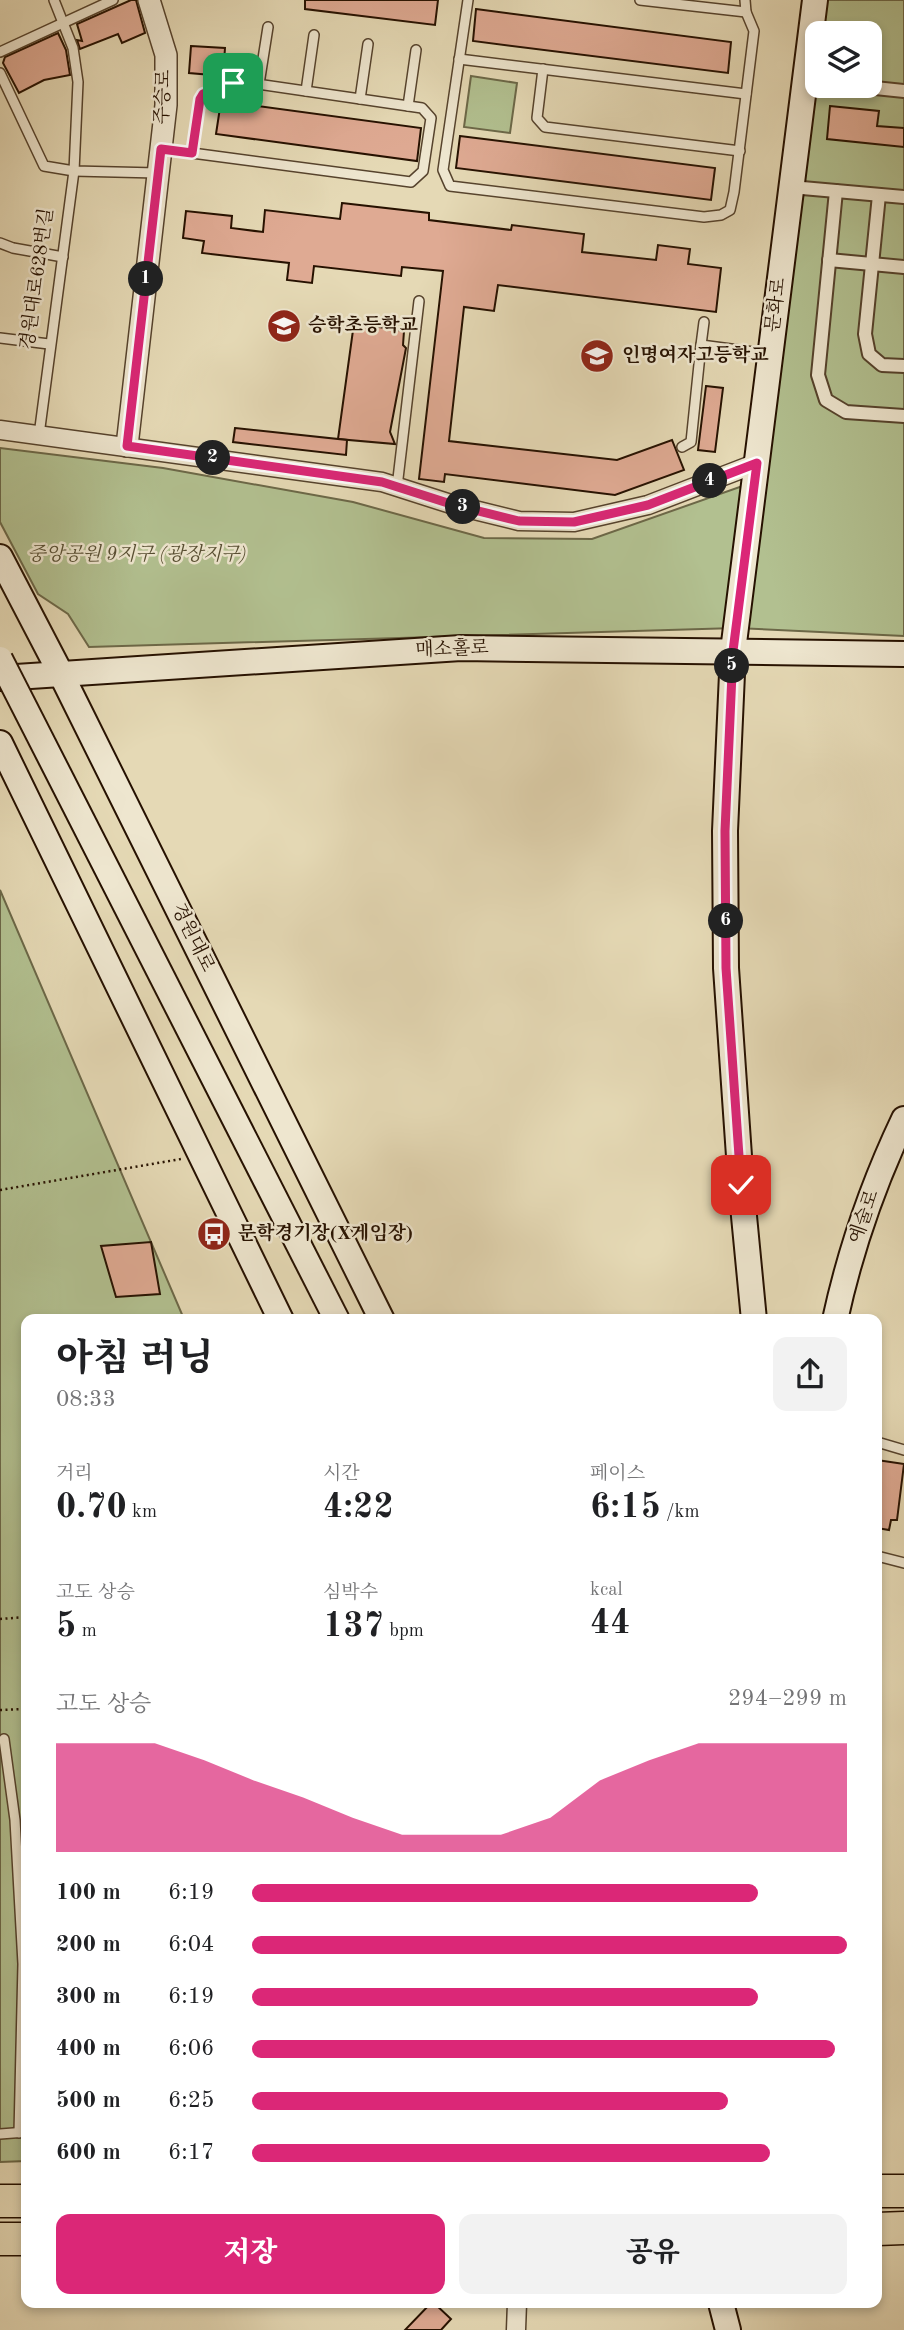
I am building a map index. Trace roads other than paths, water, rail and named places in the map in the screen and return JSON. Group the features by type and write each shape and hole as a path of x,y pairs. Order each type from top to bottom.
{"highway":[{"path":"882,2191 904,2191"},
{"path":"0,2201 21,2201"},
{"path":"882,2229 904,2228"},
{"path":"0,2239 21,2239"}],"main road":[{"name":"문화로","path":"812,0 812,21"},
{"name":"문화로","path":"753,1314 741,1185 726,968 725,831 733,651 792,187 808,98"},
{"name":"경원대로","path":"0,557 61,674 379,1314"},
{"name":"매소홀로","path":"0,678 461,648 904,654"},
{"path":"0,659 334,1314"},
{"path":"0,743 278,1314"},
{"name":"예술로","path":"836,1314 844,1278 886,1156 904,1119"},
{"path":"722,2308 728,2330"}],"street":[{"name":"주승로","path":"127,446 166,105 166,55 149,0"},
{"path":"882,89 904,92"},
{"path":"792,187 904,197"},
{"path":"836,191 817,375 826,400 846,412 904,416"},
{"path":"879,195 865,334 869,354 882,365 904,366"},
{"path":"829,260 904,267"},
{"path":"0,430 382,482 454,505 519,521 574,522 648,505 757,463"},
{"path":"516,2330 517,2308"}],"lane":[{"name":"경원대로628번길","path":"39,435 74,170 78,66 65,23 54,0"},
{"path":"0,52 113,0"},
{"path":"468,0 443,170 450,186 704,217 730,210 754,31 746,12 745,0"},
{"path":"640,0 746,12"},
{"path":"259,84 268,27"},
{"path":"306,91 314,35"},
{"path":"360,99 368,44"},
{"path":"408,106 415,51"},
{"path":"459,59 746,94"},
{"path":"543,69 537,118 545,127 740,151"},
{"path":"0,74 44,166 74,170 158,173"},
{"path":"161,149 411,182 423,172 431,118 422,108 259,84 233,83 203,94 200,99 192,153"},
{"path":"0,243 63,257"},
{"path":"397,487 419,300"},
{"path":"682,447 691,442 704,322"},
{"path":"0,338 49,344"},
{"path":"701,345 770,355"},
{"path":"882,1443 904,1450"},
{"path":"882,1557 904,1563"},
{"path":"4,1739 15,1819 21,1928"},
{"path":"0,2134 21,2132"}],"place":[{"name":"승학초등학교","path":"284,326"},
{"name":"인명여자고등학교","path":"597,356"},
{"name":"문학경기장(X게임장)","path":"214,1234"}],"park label":[{"name":"중앙공원 9지구 (광장지구)","path":"137,555"}]}
